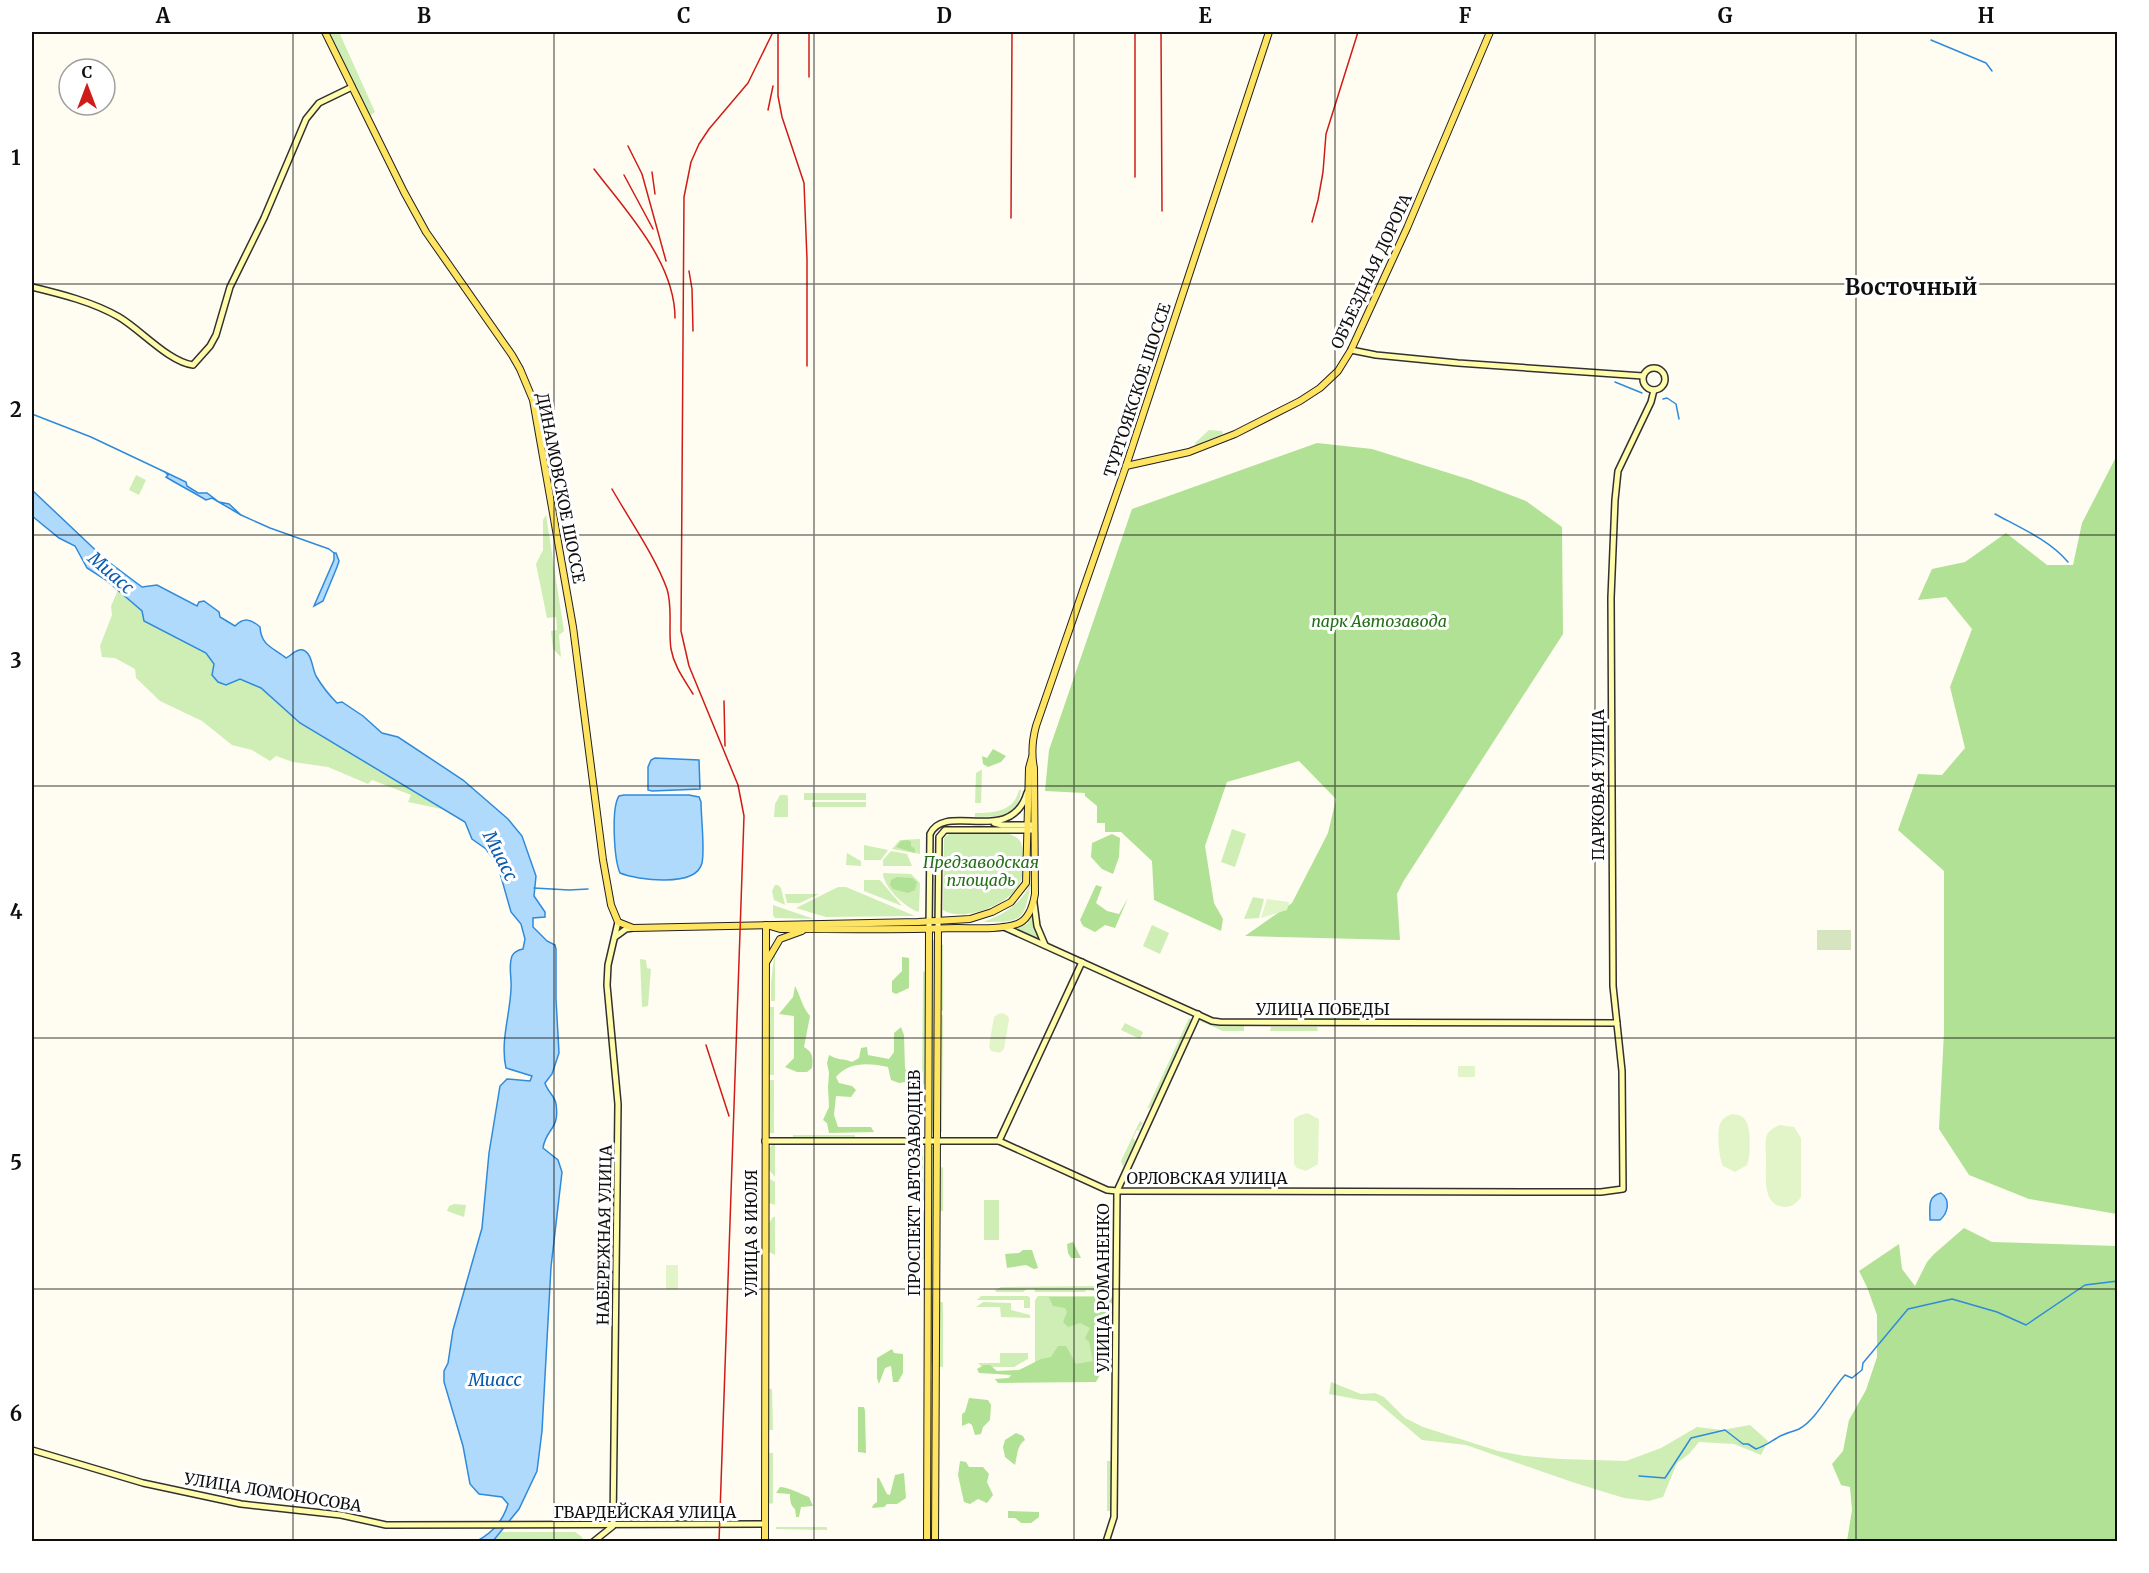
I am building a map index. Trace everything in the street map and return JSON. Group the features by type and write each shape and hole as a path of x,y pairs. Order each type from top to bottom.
{"main road":[{"name":"ДИНАМОВСКОЕ ШОССЕ","path":"325,32 426,232 512,355 533,400 573,627 603,860 611,905 618,922"},
{"name":"ТУРГОЯКСКОЕ ШОССЕ","path":"1031,828 1034,768 1032,740 1126,466 1269,32"},
{"name":"ОБЪЕЗДНАЯ ДОРОГА","path":"1126,466 1204,447 1300,401 1330,379 1351,350 1407,228 1490,32"},
{"name":"ТУРГОЯКСКОЕ ШОССЕ","path":"1031,828 1028,789 1032,757"},
{"path":"618,922 633,928 970,919 983,916 1011,902 1026,883 1031,828"},
{"path":"766,925 780,929 938,929 1004,927 1019,924 1027,917 1034,903 1031,828"},
{"name":"УЛИЦА 8 ИЮЛЯ","path":"765,1542 766,925"},
{"path":"766,965 780,939 808,929"},
{"name":"ПРОСПЕКТ АВТОЗАВОДЦЕВ","path":"927,1542 929,929"},
{"name":"ПРОСПЕКТ АВТОЗАВОДЦЕВ","path":"935,1542 938,929"}],"street":[{"path":"32,287 106,310 121,318 171,355 193,365 210,346 216,335 230,287 264,218 306,119 319,103 352,87"},
{"path":"1351,350 1376,355 1458,363 1643,376"},
{"path":"1653,368 1662,371 1664,382 1654,390 1645,385 1643,376 1645,372 1653,368"},
{"name":"ПАРКОВАЯ УЛИЦА","path":"1623,1189 1622,1071 1613,986 1611,598 1618,471 1651,402 1654,390"},
{"path":"992,822 1010,818 1025,800 1028,789"},
{"name":"ПРОСПЕКТ АВТОЗАВОДЦЕВ","path":"929,929 930,834 934,827 942,822 992,822"},
{"path":"992,822 1031,828"},
{"name":"ПРОСПЕКТ АВТОЗАВОДЦЕВ","path":"938,929 939,837 941,833 945,830 1031,828"},
{"path":"1034,903 1037,926 1045,945"},
{"name":"НАБЕРЕЖНАЯ УЛИЦА","path":"613,1526 618,1102 607,985 618,922"},
{"name":"УЛИЦА ПОБЕДЫ","path":"1004,927 1212,1021 1230,1023 1617,1023"},
{"path":"614,939 620,933 633,928"},
{"path":"999,1141 1082,962"},
{"name":"УЛИЦА РОМАНЕНКО","path":"1106,1542 1114,1517 1117,1191 1198,1014"},
{"name":"ОРЛОВСКАЯ УЛИЦА","path":"765,1141 999,1141 1107,1190 1117,1191 1601,1192 1623,1189"},
{"name":"УЛИЦА ЛОМОНОСОВА","path":"32,1450 143,1483 241,1503 341,1515 386,1525 525,1526"},
{"name":"ГВАРДЕЙСКАЯ УЛИЦА","path":"525,1526 765,1524"},
{"path":"593,1542 613,1526"}],"green space":[{"path":"328,32 339,32 375,112 371,115 369,115"},
{"path":"1209,430 1222,431 1223,434 1196,446 1195,443"},
{"name":"парк Автозавода","path":"1317,443 1372,449 1471,480 1526,501 1562,527 1563,634 1403,882 1397,894 1400,940 1245,936 1292,903 1328,833 1336,799 1299,761 1227,782 1205,846 1214,903 1223,919 1221,931 1154,900 1152,861 1121,832 1105,832 1105,823 1097,823 1097,806 1085,796 1085,793 1045,791 1049,750 1132,509"},
{"path":"2117,455 2118,1214 2029,1199 1969,1175 1939,1129 1944,1032 1944,871 1898,830 1918,774 1942,775 1965,748 1950,687 1972,629 1946,597 1918,600 1932,569 1965,562 2006,533 2047,565 2073,565 2082,523"},
{"path":"136,475 146,480 139,495 129,490"},
{"path":"546,515 564,631 559,635 561,657 553,649 551,631 557,630 556,617 547,618 536,564 543,550 543,520"},
{"path":"118,590 142,611 206,653 214,664 212,675 226,685 240,678 261,688 300,723 446,810 408,802 411,795 372,780 368,784 328,767 293,762 276,756 270,761 252,750 232,745 202,721 160,701 136,678 135,669 115,658 102,657 100,646 112,615 111,606"},
{"path":"993,749 1006,756 1001,762 988,767 983,764 982,756 987,758"},
{"path":"982,770 981,803 975,803 976,773"},
{"path":"1021,790 1019,800 1011,811 999,816 975,817 975,813 996,812 1008,807 1013,803"},
{"path":"804,793 866,793 866,800 804,800"},
{"path":"780,795 788,797 788,817 774,817 775,804"},
{"path":"812,802 866,802 866,807 812,807"},
{"path":"1232,829 1246,834 1235,867 1221,862"},
{"name":"Предзаводская площадь","path":"949,834 1009,834 1019,840 1023,848 1023,869 1020,883 1015,891 997,904 974,913 962,914 943,910 944,838"},
{"path":"1112,834 1120,838 1119,857 1113,874 1102,869 1091,857 1092,843"},
{"path":"920,839 920,854 892,849 900,840"},
{"path":"908,840 915,849 915,853 896,847 901,841"},
{"path":"864,845 888,850 881,860 864,860"},
{"path":"891,851 907,854 912,866 883,866 883,860"},
{"path":"847,853 861,861 861,866 846,865"},
{"path":"883,873 911,874 920,883 918,912 896,896 887,884"},
{"path":"897,877 912,878 917,882 915,890 908,893 893,889 890,885 891,880"},
{"path":"864,880 880,880 902,906 864,891"},
{"path":"1031,883 1026,906 1019,917 1006,921 983,922 1012,907"},
{"path":"775,885 781,888 785,905 774,900 772,891"},
{"path":"1096,885 1102,887 1096,903 1107,911 1119,914 1128,898 1115,928 1105,925 1095,932 1083,926 1080,920"},
{"path":"838,887 846,887 915,916 826,917 796,908"},
{"path":"785,894 819,894 800,903 787,903"},
{"path":"1253,897 1264,899 1259,918 1244,919"},
{"path":"1267,899 1289,902 1287,910 1261,918"},
{"path":"773,905 814,919 775,918"},
{"path":"1034,912 1037,933 1041,941 1014,930 1027,924"},
{"path":"1152,925 1169,933 1160,954 1143,946"},
{"path":"1817,930 1851,930 1851,950 1817,950"},
{"path":"931,941 935,942 933,1131 931,1132"},
{"path":"941,945 943,945 943,1011 940,1011"},
{"path":"775,949 775,1001 771,1001 771,983"},
{"path":"902,957 909,958 909,988 896,994 892,992 892,981 902,971"},
{"path":"640,959 646,960 647,968 651,969 648,1006 642,1007"},
{"path":"923,971 926,973 925,1084 922,1085"},
{"path":"795,986 810,1016 804,1047 811,1053 812,1068 807,1072 797,1072 785,1067 794,1058 794,1016 779,1014 793,997"},
{"path":"768,1007 774,1007 774,1075 768,1075"},
{"path":"1003,1013 1008,1016 1009,1020 1004,1049 1000,1053 991,1051 989,1046 994,1017"},
{"path":"940,1015 943,1015 942,1132 940,1132"},
{"path":"1298,1016 1357,1016 1357,1020 1298,1020"},
{"path":"1189,1018 1191,1024 1152,1106 1147,1109"},
{"path":"1201,1019 1220,1026 1244,1026 1244,1031 1223,1031 1200,1021"},
{"path":"1125,1023 1143,1032 1140,1039 1121,1030"},
{"path":"901,1027 904,1035 905,1069 909,1072 906,1082 899,1083 891,1080 888,1067 860,1064 847,1068 836,1077 839,1083 852,1086 856,1090 851,1097 836,1096 834,1115 838,1127 871,1127 874,1132 829,1133 827,1123 823,1120 829,1107 827,1063 829,1055 852,1062 859,1058 861,1048 867,1047 868,1055 889,1059 894,1052 894,1033"},
{"path":"1271,1027 1317,1027 1318,1031 1270,1031"},
{"path":"1458,1066 1475,1066 1475,1077 1458,1077"},
{"path":"768,1080 774,1080 774,1133 768,1133"},
{"path":"1307,1113 1319,1119 1318,1164 1306,1171 1297,1168 1294,1164 1294,1119"},
{"path":"1733,1114 1741,1116 1746,1121 1750,1143 1747,1165 1735,1172 1723,1166 1718,1137 1721,1122 1726,1116"},
{"path":"1140,1121 1143,1123 1139,1128 1140,1131 1137,1130 1133,1138 1136,1142 1123,1167 1121,1161"},
{"path":"1780,1125 1794,1127 1801,1138 1801,1197 1788,1207 1772,1202 1766,1182 1766,1137 1771,1130"},
{"path":"793,1135 855,1135 855,1138 793,1138"},
{"path":"775,1145 775,1177 769,1170 769,1149"},
{"path":"932,1146 933,1285 931,1286 930,1147"},
{"path":"922,1147 924,1200 922,1202"},
{"path":"942,1167 943,1211 940,1211 940,1168"},
{"path":"770,1179 775,1182 775,1205 769,1203"},
{"path":"984,1200 999,1200 999,1240 984,1240"},
{"path":"466,1205 464,1217 447,1211 449,1206"},
{"path":"922,1210 924,1211 924,1259 921,1260"},
{"path":"775,1217 775,1255 769,1252 769,1223"},
{"path":"1964,1228 1992,1242 2117,1246 2117,1541 1847,1541 1852,1510 1850,1487 1841,1485 1832,1464 1843,1451 1849,1420 1866,1390 1877,1357 1877,1315 1859,1271 1899,1244 1902,1269 1915,1286 1927,1262"},
{"path":"1073,1242 1081,1258 1071,1258 1068,1253 1067,1244"},
{"path":"1023,1250 1032,1250 1038,1268 1034,1269 1026,1265 1007,1268 1005,1254 1019,1253"},
{"path":"666,1265 678,1265 678,1289 666,1289"},
{"path":"1105,1286 1101,1292 1087,1290 1085,1292 1035,1292 1034,1289 1027,1289 1023,1292 996,1292 995,1290 1001,1287"},
{"path":"930,1295 933,1295 932,1365 930,1364"},
{"path":"981,1296 1028,1296 1030,1308 1024,1308 1024,1300 977,1300"},
{"path":"1038,1296 1113,1296 1113,1373 1035,1373 1035,1300"},
{"path":"1049,1297 1112,1297 1112,1368 1102,1371 1096,1382 998,1383 995,1379 1009,1378 1011,1375 979,1373 977,1369 984,1365 990,1365 997,1371 1019,1370 1041,1359 1051,1357 1058,1346 1066,1346 1076,1364 1093,1361 1089,1342 1085,1338 1090,1328 1080,1323 1068,1327 1063,1322 1067,1312 1065,1308 1053,1306"},
{"path":"939,1302 943,1302 943,1367 939,1367"},
{"path":"983,1302 1011,1303 1011,1310 1030,1315 1030,1318 1001,1317 1000,1307 976,1307"},
{"path":"892,1349 894,1353 903,1354 903,1373 898,1382 893,1382 891,1366 885,1368 879,1384 877,1358"},
{"path":"1000,1353 1028,1353 1028,1359 1014,1367 982,1367 978,1363 1000,1363"},
{"path":"931,1380 933,1381 931,1518 929,1517"},
{"path":"1331,1382 1361,1394 1375,1393 1384,1397 1405,1418 1423,1427 1498,1451 1525,1456 1626,1461 1661,1448 1697,1427 1722,1430 1750,1425 1768,1441 1761,1455 1734,1444 1699,1442 1677,1463 1663,1497 1649,1501 1624,1498 1466,1445 1422,1440 1376,1401 1329,1394"},
{"path":"769,1389 772,1389 773,1430 769,1430"},
{"path":"969,1398 988,1400 991,1405 990,1420 983,1427 981,1434 975,1435 969,1423 962,1426 962,1414 965,1412"},
{"path":"858,1407 864,1407 865,1411 866,1453 858,1452"},
{"path":"1016,1433 1023,1436 1025,1440 1019,1448 1015,1465 1005,1457 1003,1447 1005,1440"},
{"path":"769,1453 773,1453 773,1503 771,1504 769,1503"},
{"path":"960,1461 966,1462 969,1467 983,1467 989,1474 987,1482 993,1495 987,1503 978,1499 970,1504 964,1502 958,1475"},
{"path":"1107,1461 1113,1461 1113,1511 1107,1511"},
{"path":"904,1473 906,1498 897,1504 872,1508 877,1502 877,1478 890,1495 895,1475"},
{"path":"780,1487 809,1497 813,1506 801,1507 799,1517 796,1517 790,1494 776,1493"},
{"path":"1008,1511 1039,1512 1039,1517 1031,1523 1021,1523 1015,1518 1008,1518"},
{"path":"776,1527 827,1527 827,1530 776,1529"},
{"path":"501,1532 575,1532 582,1537 583,1541 493,1542"}],"water":[{"path":"165,472 186,482 187,486 198,493 207,493 219,502 229,504 241,515 212,498 206,500 166,477 168,475"},
{"name":"Миасс","path":"32,490 106,560 142,587 157,585 197,606 199,602 204,601 219,612 220,617 235,626 244,620 254,622 260,627 266,643 286,658 298,650 306,652 316,676 337,703 342,702 382,733 398,737 463,780 508,819 522,836 536,876 534,896 545,912 545,917 533,918 533,927 547,941 555,945 556,949 559,1053 552,1074 545,1083 555,1101 557,1113 543,1148 558,1160 562,1172 551,1267 542,1431 537,1471 519,1509 493,1541 477,1541 496,1526 508,1504 502,1497 479,1494 470,1484 463,1446 444,1382 444,1371 448,1363 453,1330 482,1228 489,1153 500,1086 507,1079 530,1081 532,1076 506,1068 504,1058 511,960 514,953 523,949 525,939 521,924 511,912 498,866 486,849 472,839 465,822 300,723 261,688 240,679 226,685 218,682 212,675 214,664 206,653 144,621 142,611 106,580 87,568 75,546 59,538 32,516"},
{"path":"334,553 339,561 337,567 323,601 314,606 334,560"},
{"path":"655,758 699,760 700,789 648,790 648,767 651,760"},
{"path":"619,796 699,797 703,849 702,863 697,871 689,876 665,880 639,878 620,873 616,857 614,822 616,802"},
{"path":"1941,1193 1947,1203 1945,1214 1940,1220 1930,1220 1931,1200"}],"waterway":[{"path":"1931,40 1986,63 1992,71"},
{"path":"1615,382 1642,393"},
{"path":"1663,399 1667,398 1676,404 1679,419"},
{"path":"32,414 91,437 165,472"},
{"path":"1995,514 2043,541 2068,562"},
{"path":"241,515 329,549 334,553"},
{"path":"534,888 588,889"},
{"path":"1639,1476 1665,1478 1691,1438 1725,1430 1743,1444 1756,1449 1799,1429 1818,1411 1845,1375 1852,1378 1862,1370 1863,1363 1908,1309 1952,1299 1997,1312 2026,1325 2085,1285 2118,1281"}],"railway":[{"path":"719,1542 744,816 738,785 689,666 681,631 684,197 691,162 699,144 748,83 773,32"},
{"path":"778,32 778,96 782,117 804,183 807,366"},
{"path":"809,32 809,77"},
{"path":"1011,218 1012,32"},
{"path":"1135,32 1135,177"},
{"path":"1161,32 1162,211"},
{"path":"1312,222 1323,172 1326,134 1358,32"},
{"path":"768,110 773,86"},
{"path":"628,146 642,174 666,261"},
{"path":"594,169 634,220 658,257 673,297 675,318"},
{"path":"652,172 655,194"},
{"path":"624,175 653,229"},
{"path":"689,271 693,331"},
{"path":"612,489 662,576 670,604 672,655 693,694"},
{"path":"724,701 725,746"},
{"path":"706,1045 729,1116"}],"district":[{"name":"Восточный","path":"1911,287"}]}
